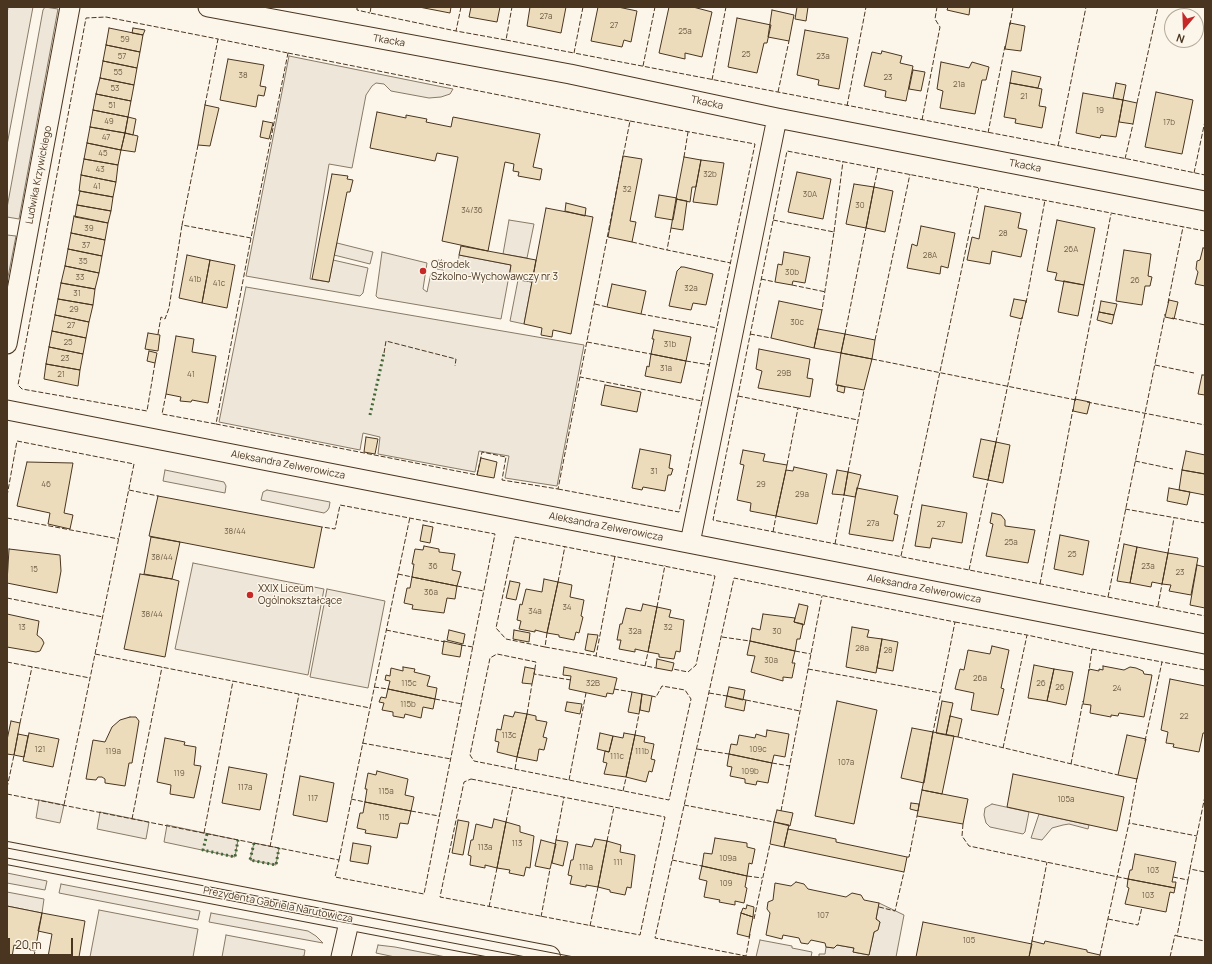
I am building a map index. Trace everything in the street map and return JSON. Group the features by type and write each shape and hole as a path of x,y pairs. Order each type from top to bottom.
{"street":[{"name":"Ludwika Krzywickiego","path":"7,344 70,7"},
{"name":"Tkacka","path":"208,7 570,74 777,118 1205,201"},
{"path":"690,543 777,118"},
{"name":"Aleksandra Zelwerowicza","path":"7,410 1205,644"},
{"name":"Prezydenta Gabriela Narutowicza","path":"7,853 549,957"},
{"path":"341,957 350,918"}],"shaded area":[{"path":"8,7 33,7 7,145 7,14"},
{"path":"45,7 58,9 19,219 7,217 7,208 43,10"},
{"path":"289,56 453,89 450,94 441,97 429,98 391,91 384,84 376,83 366,95 352,168 329,164 310,279 329,282 333,260 368,268 363,293 360,296 246,276"},
{"path":"509,220 534,224 527,258 503,254"},
{"path":"7,235 16,236 7,282"},
{"path":"337,243 373,252 370,264 334,255"},
{"path":"382,252 427,263 423,289 427,292 431,273 445,275 443,270 437,269 438,260 458,264 459,255 511,265 501,319 378,298 376,296"},
{"path":"518,280 532,282 524,324 510,321"},
{"path":"246,287 584,345 557,486 505,478 509,456 479,451 475,472 378,454 380,437 363,433 360,450 219,422"},
{"path":"165,470 224,482 226,486 225,493 163,481"},
{"path":"267,490 330,502 329,508 324,513 261,500 263,492"},
{"path":"193,563 324,589 308,675 175,649"},
{"path":"327,589 385,601 368,688 310,677"},
{"path":"39,800 64,805 60,823 36,818"},
{"path":"992,804 1029,812 1025,832 1023,834 990,827 986,823 984,815 985,808"},
{"path":"100,812 149,822 146,839 97,829"},
{"path":"1039,814 1089,825 1088,829 1069,824 1052,828 1042,840 1031,838"},
{"path":"167,825 238,840 235,857 164,842"},
{"path":"254,843 279,848 276,865 250,860"},
{"path":"7,873 47,881 45,890 7,883"},
{"path":"61,884 200,911 198,920 59,893"},
{"path":"7,892 44,899 42,913 7,906"},
{"path":"879,903 904,915 896,957 819,957 819,954 825,954 826,947 834,948 837,945 854,948 853,952 869,955 874,932 878,929 880,922 876,919"},
{"path":"99,910 198,929 193,957 90,957"},
{"path":"211,913 308,931 323,943 209,922"},
{"path":"226,935 305,950 304,956 222,957"},
{"path":"760,940 792,946 792,948 812,952 811,957 756,957"},
{"path":"378,945 446,957 395,957 376,953"}],"building":[{"path":"419,7 451,7 450,13"},
{"path":"471,7 500,7 497,22 469,17"},
{"path":"530,7 566,7 561,33 527,26"},
{"path":"598,7 618,7 637,11 631,42 624,40 622,47 591,41"},
{"path":"669,7 693,7 712,12 702,57 685,53 685,59 659,53"},
{"path":"797,7 808,7 806,21 795,19"},
{"path":"948,7 970,7 969,15 947,10"},
{"path":"772,10 794,15 789,41 768,37"},
{"path":"737,18 771,25 767,43 764,43 757,73 728,67"},
{"path":"1010,23 1025,26 1021,51 1005,49"},
{"path":"109,28 143,35 140,52 106,45"},
{"path":"133,28 145,30 143,35 132,33"},
{"path":"805,30 848,38 839,89 818,85 819,80 797,75"},
{"path":"106,45 140,52 137,68 103,61"},
{"path":"882,51 902,56 900,63 913,66 906,101 885,97 886,91 864,86 872,52 881,54"},
{"path":"228,59 264,65 260,86 266,87 264,96 258,95 256,107 220,100"},
{"path":"103,61 137,68 134,85 100,78"},
{"path":"941,62 969,68 972,62 989,67 986,80 982,80 975,114 940,108 943,91 937,89"},
{"path":"913,70 925,72 921,91 909,89"},
{"path":"1012,71 1041,77 1038,88 1010,83"},
{"path":"100,78 134,85 131,101 96,94"},
{"path":"1010,83 1042,89 1039,106 1046,107 1042,128 1015,123 1016,119 1004,117"},
{"path":"1116,83 1126,85 1123,100 1113,98"},
{"path":"1156,92 1193,100 1182,154 1145,147"},
{"path":"1083,93 1123,100 1116,137 1101,135 1100,138 1076,133"},
{"path":"96,94 131,101 128,117 93,110"},
{"path":"1123,100 1137,103 1133,124 1119,122"},
{"path":"205,105 219,108 210,146 198,145"},
{"path":"93,110 128,117 125,133 90,127"},
{"path":"377,112 406,118 406,115 427,119 426,122 451,127 453,117 540,134 533,167 542,169 540,180 518,176 519,172 513,171 514,164 505,162 488,251 442,241 458,157 437,153 435,161 370,148"},
{"path":"128,117 136,119 133,135 125,133"},
{"path":"263,121 273,123 269,139 260,137"},
{"path":"90,127 125,133 121,150 87,143"},
{"path":"125,133 138,136 135,152 121,150"},
{"path":"87,143 121,150 118,165 84,159"},
{"path":"623,156 642,159 630,221 636,222 632,242 608,237"},
{"path":"684,157 701,160 696,187 692,187 690,202 676,199"},
{"path":"84,159 118,165 116,182 81,175"},
{"path":"701,160 724,163 717,205 693,202"},
{"path":"797,172 831,179 823,219 788,212"},
{"path":"332,174 348,176 347,179 353,180 350,192 347,192 329,282 312,279"},
{"path":"81,175 116,182 113,197 79,191"},
{"path":"854,184 874,187 866,228 846,224"},
{"path":"874,187 893,191 885,232 866,228"},
{"path":"80,191 113,197 111,211 77,205"},
{"path":"659,195 677,198 673,220 655,217"},
{"path":"676,199 687,201 683,230 671,228"},
{"path":"566,203 586,208 585,216 565,211"},
{"path":"77,205 111,211 108,223 75,217"},
{"path":"985,206 1021,213 1018,228 1027,230 1021,257 992,251 990,264 967,260 972,237 979,239"},
{"path":"546,208 593,217 571,334 553,330 552,337 541,335 542,328 524,324"},
{"path":"74,216 108,223 105,240 71,233"},
{"path":"1057,220 1095,228 1084,285 1055,280 1057,273 1047,271"},
{"path":"921,226 955,233 948,268 941,266 940,274 907,268 912,244 917,246"},
{"path":"71,233 105,240 102,256 68,249"},
{"path":"461,246 536,260 532,282 509,278 511,265 459,255"},
{"path":"1203,248 1205,248 1205,286 1195,284 1198,272 1196,269 1197,261 1200,260"},
{"path":"68,249 102,256 99,273 65,266"},
{"path":"1124,250 1151,254 1148,276 1152,277 1150,286 1145,286 1142,305 1116,301"},
{"path":"784,252 810,257 805,283 793,281 792,285 775,282 778,264 782,265"},
{"path":"187,255 210,260 202,303 179,298"},
{"path":"210,260 235,265 227,308 202,303"},
{"path":"65,266 99,273 95,289 61,283"},
{"path":"681,267 713,274 706,305 693,303 691,310 669,306 677,271"},
{"path":"1064,281 1084,285 1078,316 1058,312"},
{"path":"61,283 95,289 93,305 58,299"},
{"path":"612,284 646,291 641,314 607,307"},
{"path":"58,299 93,305 89,322 55,315"},
{"path":"1014,299 1026,301 1022,319 1010,316"},
{"path":"1169,300 1178,302 1174,319 1165,317"},
{"path":"779,301 822,310 814,348 771,338"},
{"path":"1101,301 1117,304 1114,315 1099,312"},
{"path":"1099,312 1114,315 1112,324 1097,320"},
{"path":"55,315 89,322 86,338 52,331"},
{"path":"818,329 845,334 841,353 814,348"},
{"path":"654,330 691,337 686,361 651,354"},
{"path":"52,331 86,338 83,354 49,347"},
{"path":"148,333 160,335 158,351 145,349"},
{"path":"845,334 875,340 872,359 841,353"},
{"path":"176,336 194,339 192,352 216,356 208,403 192,400 191,402 180,401 181,397 166,394"},
{"path":"49,347 83,354 80,370 46,364"},
{"path":"759,349 810,359 807,378 813,379 810,397 758,388 762,371 756,369"},
{"path":"149,351 157,353 155,363 147,361"},
{"path":"841,353 872,359 864,390 836,385"},
{"path":"651,354 686,361 681,383 645,376 647,366 649,367"},
{"path":"46,364 80,370 78,386 44,379"},
{"path":"1202,375 1205,375 1205,395 1198,394"},
{"path":"605,385 641,392 637,412 601,405"},
{"path":"838,385 845,387 844,393 837,391"},
{"path":"1075,399 1090,402 1087,414 1073,411"},
{"path":"366,437 378,439 375,454 364,452"},
{"path":"981,439 996,442 988,480 973,477"},
{"path":"996,442 1010,445 1003,483 988,480"},
{"path":"640,449 671,455 669,468 673,469 671,475 668,475 665,491 643,487 642,490 632,488"},
{"path":"743,450 765,454 763,461 787,465 776,516 750,511 751,503 737,500 744,465 740,464"},
{"path":"1186,451 1205,455 1205,474 1182,470"},
{"path":"481,458 497,462 494,478 477,475"},
{"path":"27,462 73,463 64,513 73,515 70,529 48,524 50,513 17,506"},
{"path":"794,467 827,474 817,524 776,516 786,470 793,471"},
{"path":"837,470 848,472 844,495 832,494"},
{"path":"1182,470 1205,474 1205,495 1179,490"},
{"path":"848,472 861,475 855,497 844,495"},
{"path":"857,488 898,496 894,514 898,515 893,541 849,534"},
{"path":"1169,488 1190,492 1187,505 1167,501"},
{"path":"158,496 322,527 314,568 149,536"},
{"path":"922,505 967,513 962,543 932,538 930,548 915,546"},
{"path":"992,513 1001,515 1005,520 1005,526 1035,530 1028,563 986,556 993,524 990,523"},
{"path":"423,525 433,527 430,543 420,541"},
{"path":"1060,535 1089,541 1083,575 1054,569"},
{"path":"151,537 180,542 172,579 144,574"},
{"path":"1124,544 1137,547 1130,583 1117,581"},
{"path":"424,546 439,549 439,552 455,554 452,570 461,572 457,586 412,577 414,564 412,564 415,549 423,550"},
{"path":"1137,547 1168,553 1162,584 1152,582 1151,587 1130,583"},
{"path":"9,549 60,555 61,571 57,593 7,583"},
{"path":"1168,553 1198,558 1191,595 1169,591 1171,585 1162,584"},
{"path":"1197,565 1205,567 1205,608 1190,605"},
{"path":"140,574 179,581 165,657 124,649"},
{"path":"412,577 457,586 455,599 447,598 444,613 412,609 413,605 404,603 407,588 410,588"},
{"path":"544,579 558,582 547,633 535,630 535,632 519,629 521,621 517,620 520,604 522,605 526,589 542,592"},
{"path":"510,581 520,583 516,600 506,598"},
{"path":"558,582 572,585 570,597 584,600 581,616 583,617 579,633 576,632 574,640 547,633"},
{"path":"643,604 657,607 648,652 635,649 635,652 619,649 621,640 617,640 620,624 622,624 626,608 641,611"},
{"path":"799,604 808,606 804,625 794,622"},
{"path":"657,607 671,610 669,617 684,620 680,652 676,651 674,659 659,657 659,654 648,652"},
{"path":"7,614 39,621 37,635 44,643 40,651 36,652 7,647"},
{"path":"763,614 795,618 794,622 803,624 800,639 797,639 795,651 750,641 752,628 760,630"},
{"path":"852,627 869,630 867,637 882,639 876,673 846,667"},
{"path":"449,630 465,634 463,644 447,640"},
{"path":"514,630 530,633 529,642 513,639"},
{"path":"588,634 598,635 594,652 585,650"},
{"path":"882,639 898,642 893,671 877,668"},
{"path":"444,641 462,645 460,657 442,654"},
{"path":"750,641 795,651 792,663 795,663 792,678 783,677 783,681 751,672 755,656 747,655"},
{"path":"992,646 1009,650 1001,688 1004,689 998,715 971,710 974,693 955,689 960,669 964,670 968,650 990,654"},
{"path":"657,659 674,663 672,671 656,668"},
{"path":"1034,665 1054,669 1047,701 1028,698"},
{"path":"1103,666 1124,670 1130,667 1136,668 1143,671 1144,674 1152,675 1144,717 1119,713 1118,716 1111,715 1111,717 1090,713 1091,705 1083,704 1089,669 1099,671 1099,669 1103,670"},
{"path":"403,667 415,669 414,672 430,676 427,686 437,688 435,699 388,689 390,681 385,680 386,675 390,676 391,668 403,671"},
{"path":"525,667 535,669 532,684 522,683"},
{"path":"564,667 617,678 613,694 607,693 606,697 569,689 571,676 563,675"},
{"path":"1054,669 1073,672 1066,705 1047,701"},
{"path":"1170,679 1205,686 1205,733 1203,733 1199,752 1173,747 1174,744 1166,743 1168,732 1161,730"},
{"path":"729,687 745,690 743,700 727,696"},
{"path":"388,689 435,699 433,709 423,707 421,718 405,714 404,718 393,716 393,712 382,710 384,703 379,702 381,697 386,698"},
{"path":"632,692 642,694 639,714 628,712"},
{"path":"642,694 652,696 649,712 640,710"},
{"path":"727,696 746,700 744,711 725,707"},
{"path":"837,701 877,710 854,824 815,816"},
{"path":"942,701 953,703 946,735 936,733"},
{"path":"567,702 582,704 580,714 565,711"},
{"path":"515,712 527,714 517,757 497,752 499,742 495,741 497,729 501,730 504,715 513,717"},
{"path":"527,714 536,716 536,720 547,722 543,737 547,738 544,750 539,749 537,761 517,757"},
{"path":"950,716 962,719 958,737 946,735"},
{"path":"136,717 139,721 132,763 129,763 125,786 105,783 105,779 102,777 98,777 96,780 86,779 93,740 105,742 112,727 120,720"},
{"path":"11,721 20,723 14,755 7,754 7,740"},
{"path":"912,728 933,732 924,783 901,778"},
{"path":"767,730 789,734 785,757 774,755 772,763 729,754 731,744 737,745 739,735 755,738 756,734 766,737"},
{"path":"933,732 954,736 942,794 922,790"},
{"path":"29,733 59,739 53,767 23,761"},
{"path":"600,733 613,736 609,752 597,749"},
{"path":"624,733 635,735 626,777 604,774 607,763 603,762 605,751 609,752 613,736 623,738"},
{"path":"18,734 28,736 24,757 14,755"},
{"path":"635,735 645,737 644,742 654,744 651,759 655,760 652,772 649,771 646,782 626,777"},
{"path":"1127,735 1146,739 1137,779 1118,775"},
{"path":"165,738 185,742 184,745 196,747 194,765 201,766 194,798 170,794 171,785 157,782"},
{"path":"729,754 772,763 768,783 757,781 756,785 745,783 745,779 730,776 732,767 727,766"},
{"path":"229,767 267,774 260,810 222,803"},
{"path":"377,771 408,779 405,795 414,797 411,811 365,802 367,789 365,789 368,773 376,775"},
{"path":"1013,774 1124,797 1117,831 1007,807"},
{"path":"300,776 334,783 327,822 293,815"},
{"path":"922,790 968,799 963,824 917,816"},
{"path":"365,802 411,811 408,824 400,823 397,838 365,833 366,830 357,828 360,813 363,813"},
{"path":"911,803 919,804 918,811 910,809"},
{"path":"777,810 793,813 790,826 774,822"},
{"path":"494,819 506,822 497,868 485,865 485,868 470,865 471,856 468,855 476,824 492,828"},
{"path":"458,820 469,822 463,855 452,853"},
{"path":"506,822 520,826 520,832 534,836 530,868 526,867 524,876 509,873 510,870 497,868"},
{"path":"774,822 789,825 784,847 770,844"},
{"path":"788,829 836,839 836,842 907,857 904,872 784,847"},
{"path":"715,838 747,843 747,847 755,849 752,864 749,863 747,876 702,866 704,853 712,854"},
{"path":"595,839 607,841 598,887 586,885 586,887 570,884 572,876 568,875 576,844 592,847"},
{"path":"541,840 556,844 550,869 535,866"},
{"path":"556,840 568,842 563,866 552,863"},
{"path":"607,841 621,845 620,852 635,855 631,888 627,887 625,895 610,892 610,890 598,887"},
{"path":"353,843 371,846 368,864 350,861"},
{"path":"1135,854 1176,862 1172,882 1176,882 1175,888 1128,879 1130,870 1132,870"},
{"path":"702,866 747,876 745,887 747,888 744,903 735,901 735,905 704,897 707,881 699,879"},
{"path":"1128,879 1175,888 1174,893 1170,892 1166,912 1125,904 1129,888 1127,887"},
{"path":"796,882 804,884 808,889 846,897 852,893 861,895 864,900 879,903 876,919 880,922 878,930 874,932 869,955 853,952 854,948 837,945 834,948 826,947 825,943 811,940 808,944 801,943 799,938 783,935 782,939 766,935 770,913 767,909 768,902 773,900 775,883 791,886"},
{"path":"747,905 754,907 753,917 741,913 743,908 746,909"},
{"path":"7,906 42,913 35,951 30,950 29,948 14,945 12,957 7,957"},
{"path":"42,913 85,921 79,957 48,957 52,934 38,931"},
{"path":"741,913 753,917 749,937 737,934"},
{"path":"923,922 1032,944 1029,957 916,957"},
{"path":"1032,941 1044,944 1045,941 1087,950 1087,952 1100,955 1100,957 1029,957"}],"tram line":[{"path":"7,848 574,957"},
{"path":"7,858 526,957"}],"hedge":[{"path":"370,415 384,353"},
{"path":"207,834 203,850 235,857 238,840"},
{"path":"254,843 250,860 276,865 279,848"}],"fence":[{"path":"7,14 8,7"},
{"path":"357,7 357,10 370,13"},
{"path":"371,7 370,13 456,31"},
{"path":"461,7 456,31 506,40 512,7"},
{"path":"583,7 574,53 1205,175"},
{"path":"643,66 655,7"},
{"path":"712,80 726,7"},
{"path":"847,106 866,7"},
{"path":"922,120 940,27 935,19 937,7"},
{"path":"1010,25 1013,7"},
{"path":"1058,146 1086,7"},
{"path":"1137,103 1158,7"},
{"path":"155,363 147,411 22,389 18,385 86,18 106,17 218,39"},
{"path":"205,105 218,39 288,53"},
{"path":"506,40 574,53"},
{"path":"778,92 789,41"},
{"path":"988,133 1005,46"},
{"path":"288,53 630,121 558,489 502,480 506,457 482,452 477,475 216,424 288,53"},
{"path":"630,121 755,144 717,328"},
{"path":"1194,173 1205,121"},
{"path":"1125,159 1133,124"},
{"path":"684,157 688,132"},
{"path":"198,145 182,225 251,238"},
{"path":"1205,231 787,151 713,520 1205,616"},
{"path":"834,232 843,161"},
{"path":"874,187 878,168"},
{"path":"875,340 910,174"},
{"path":"901,556 979,187"},
{"path":"1026,303 1045,200"},
{"path":"1075,401 1111,214"},
{"path":"773,220 834,232 822,310"},
{"path":"158,334 161,317 165,319 169,308 182,225"},
{"path":"1168,303 1183,227"},
{"path":"671,228 667,250 731,263"},
{"path":"845,334 866,228"},
{"path":"632,242 667,250"},
{"path":"761,279 775,282"},
{"path":"792,285 826,292"},
{"path":"595,304 607,307"},
{"path":"641,314 717,328 702,401"},
{"path":"1108,597 1165,314"},
{"path":"996,442 1022,317"},
{"path":"1172,318 1205,325"},
{"path":"750,334 771,338"},
{"path":"384,353 386,341 456,359 455,366"},
{"path":"587,342 651,354"},
{"path":"872,359 1076,400"},
{"path":"686,361 710,365"},
{"path":"1155,365 1194,373"},
{"path":"558,489 679,512 702,401 580,377"},
{"path":"848,472 864,390"},
{"path":"166,394 162,414 216,424"},
{"path":"738,396 798,408"},
{"path":"1087,402 1205,425"},
{"path":"787,465 798,408 858,420"},
{"path":"1040,584 1073,409"},
{"path":"7,496 17,441 134,464 64,805"},
{"path":"1135,461 1173,469"},
{"path":"969,570 988,480"},
{"path":"129,490 158,496"},
{"path":"835,544 844,495"},
{"path":"7,794 339,860 335,877 424,894 495,534 340,505 335,529 322,527"},
{"path":"1125,509 1205,523"},
{"path":"773,532 776,516"},
{"path":"95,654 370,708 410,517"},
{"path":"7,518 119,539"},
{"path":"1168,553 1174,518"},
{"path":"545,647 506,639 496,628 515,537 715,576 696,665 688,672 673,669"},
{"path":"558,582 565,546"},
{"path":"615,556 596,656 656,668"},
{"path":"657,607 665,565"},
{"path":"398,574 412,577"},
{"path":"750,934 746,956 655,938 734,578 955,622 933,732"},
{"path":"1158,606 1162,584"},
{"path":"457,586 484,591"},
{"path":"781,811 822,596"},
{"path":"7,598 103,617"},
{"path":"955,622 1027,635"},
{"path":"386,630 445,642"},
{"path":"547,633 545,647 596,656"},
{"path":"1003,748 1027,635 1092,649 1089,671"},
{"path":"722,637 750,641"},
{"path":"461,645 473,647"},
{"path":"1092,649 1162,662"},
{"path":"795,651 811,654"},
{"path":"645,666 648,652"},
{"path":"571,680 534,674 536,662 497,654 490,658 470,755 474,761 669,800 691,699 685,690 662,686 656,697 652,696"},
{"path":"7,662 90,678"},
{"path":"1145,741 1162,662 1205,670"},
{"path":"20,723 32,667"},
{"path":"132,819 162,667"},
{"path":"808,669 941,693"},
{"path":"204,833 233,681"},
{"path":"527,714 532,684"},
{"path":"374,687 388,689"},
{"path":"614,689 632,692"},
{"path":"569,780 586,693"},
{"path":"709,693 727,696"},
{"path":"270,847 299,694"},
{"path":"435,699 462,704"},
{"path":"746,700 800,711"},
{"path":"1071,764 1083,701"},
{"path":"339,860 370,708"},
{"path":"635,735 639,714"},
{"path":"958,737 1118,775"},
{"path":"362,743 451,759"},
{"path":"697,749 729,754"},
{"path":"7,788 14,755"},
{"path":"515,769 517,757"},
{"path":"772,763 790,766"},
{"path":"623,791 626,778"},
{"path":"1137,778 1129,823 1197,836"},
{"path":"471,779 665,817 640,935 440,897 464,782 471,779"},
{"path":"506,822 513,787"},
{"path":"1205,796 1190,869 1205,872"},
{"path":"556,840 564,797"},
{"path":"351,799 365,802"},
{"path":"684,805 774,822"},
{"path":"607,841 614,807"},
{"path":"411,811 439,816"},
{"path":"907,857 909,857 917,816"},
{"path":"1100,955 1129,823"},
{"path":"963,824 962,836 969,846 1128,879"},
{"path":"754,919 770,844"},
{"path":"672,860 702,866"},
{"path":"1032,941 1047,862"},
{"path":"489,907 497,868"},
{"path":"541,917 550,869"},
{"path":"1173,877 1188,880 1190,869"},
{"path":"879,907 895,911 904,872"},
{"path":"747,876 762,878"},
{"path":"1170,957 1175,935 1177,936 1188,880"},
{"path":"590,926 598,887"},
{"path":"1108,919 1138,925 1142,907"},
{"path":"1177,936 1205,941"},
{"path":"34,957 35,951"}],"place":[{"name":"Ośrodek Szkolno-Wychowawczy nr 3","path":"423,271"},
{"name":"XXIX Liceum Ogólnokształcące","path":"250,595"}]}
